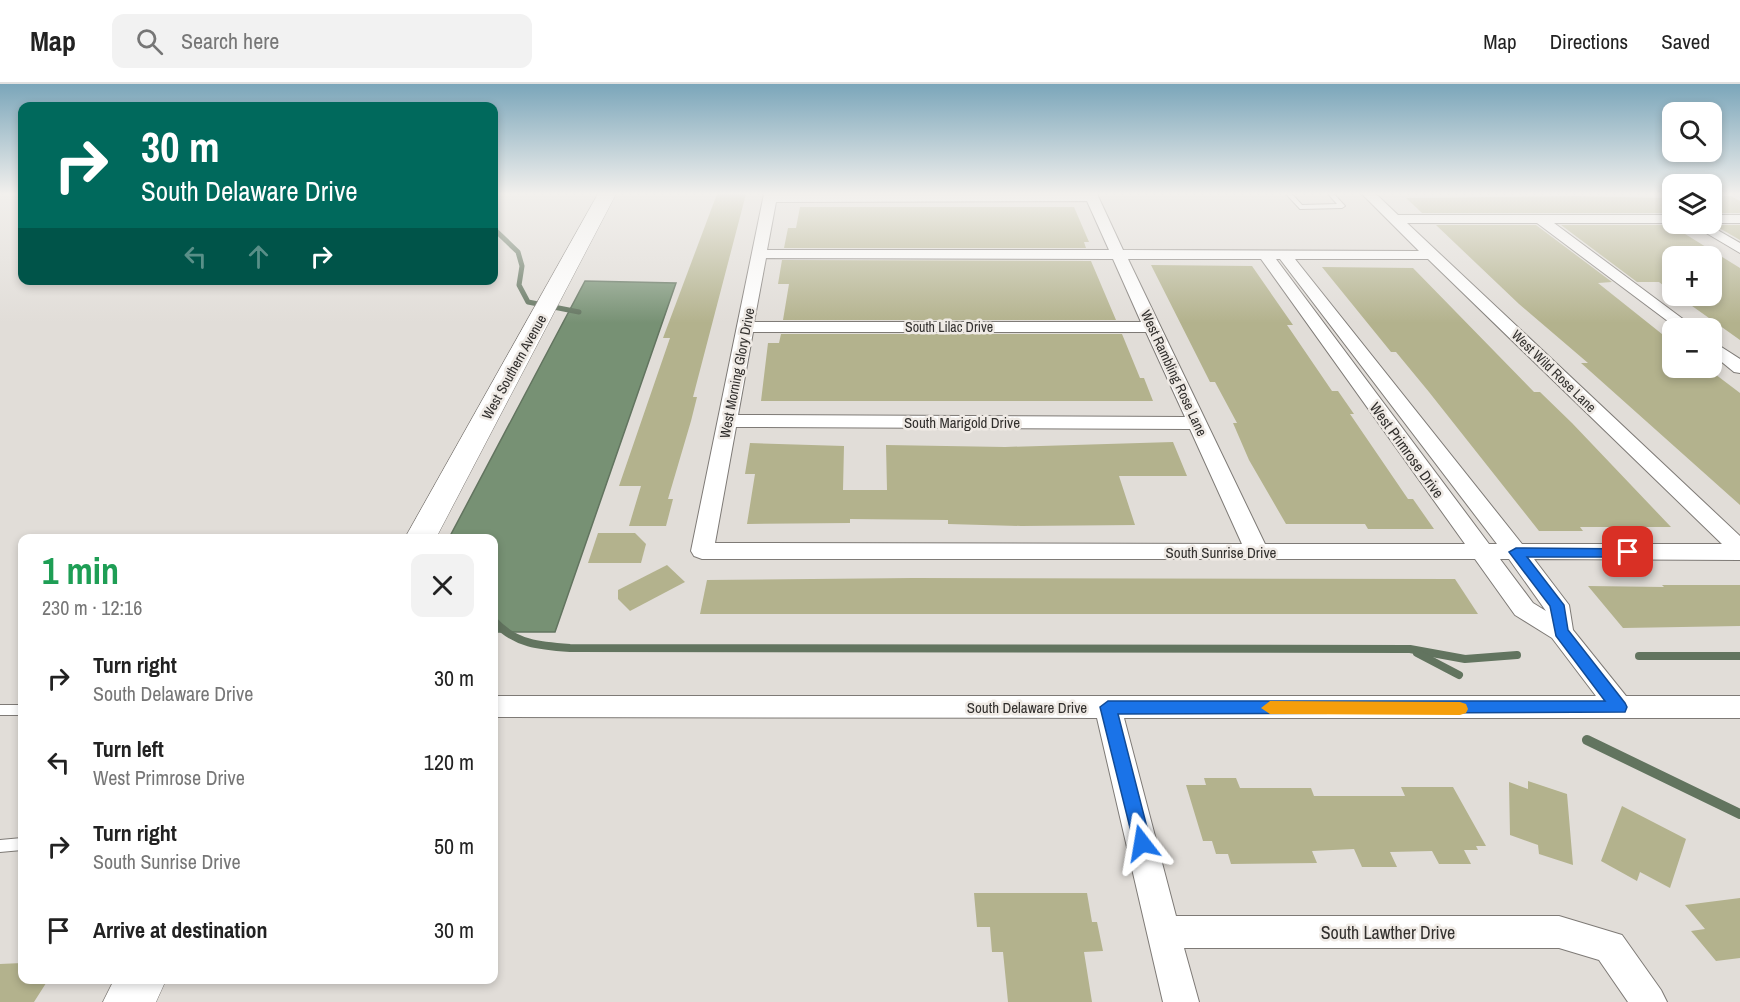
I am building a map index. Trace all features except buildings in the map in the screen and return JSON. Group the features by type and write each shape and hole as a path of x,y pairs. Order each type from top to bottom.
{"main road":[{"name":"West Southern Avenue","path":"422,534 584,237"},
{"path":"129,1002 140,984"}],"street":[{"name":"West Morning Glory Drive","path":"702,551 763,237"},
{"name":"West Rambling Rose Lane","path":"1110,237 1257,552"},
{"name":"West Wild Rose Lane","path":"1412,237 1740,550"},
{"path":"1564,237 1674,318"},
{"path":"1720,237 1740,249"},
{"path":"760,254 1431,255"},
{"name":"West Primrose Drive","path":"1275,255 1524,609 1561,632 1619,707"},
{"name":"West Primrose Drive","path":"1275,255 1557,605 1561,632"},
{"name":"South Lilac Drive","path":"746,327 1152,327"},
{"path":"1722,354 1740,368"},
{"name":"South Marigold Drive","path":"728,421 1197,423"},
{"name":"South Sunrise Drive","path":"702,551 1740,550"},
{"name":"South Delaware Drive","path":"498,707 1457,709 1740,707"},
{"path":"1108,707 1181,1002"},
{"name":"South Lawther Drive","path":"1164,932 1559,932 1610,946 1649,1002"}],"lane":[{"path":"0,710 18,710"},
{"path":"1,847 18,845"}],"shaded area":[{"path":"585,281 676,283 555,632 498,632 498,534 451,534"}],"waterway":[{"path":"502,237 518,252 522,266 519,285 528,302 579,312"},
{"path":"498,625 519,639 538,645 570,648 1410,649 1465,659 1517,655"},
{"path":"1417,653 1459,675"},
{"path":"1639,656 1740,656"},
{"path":"1587,740 1740,814"}],"slow traffic":[{"path":"1270,708 1460,709"}],"route":[{"path":"1142,843 1108,707 1457,709 1619,707 1561,632 1557,605 1516,552 1628,552"}]}
